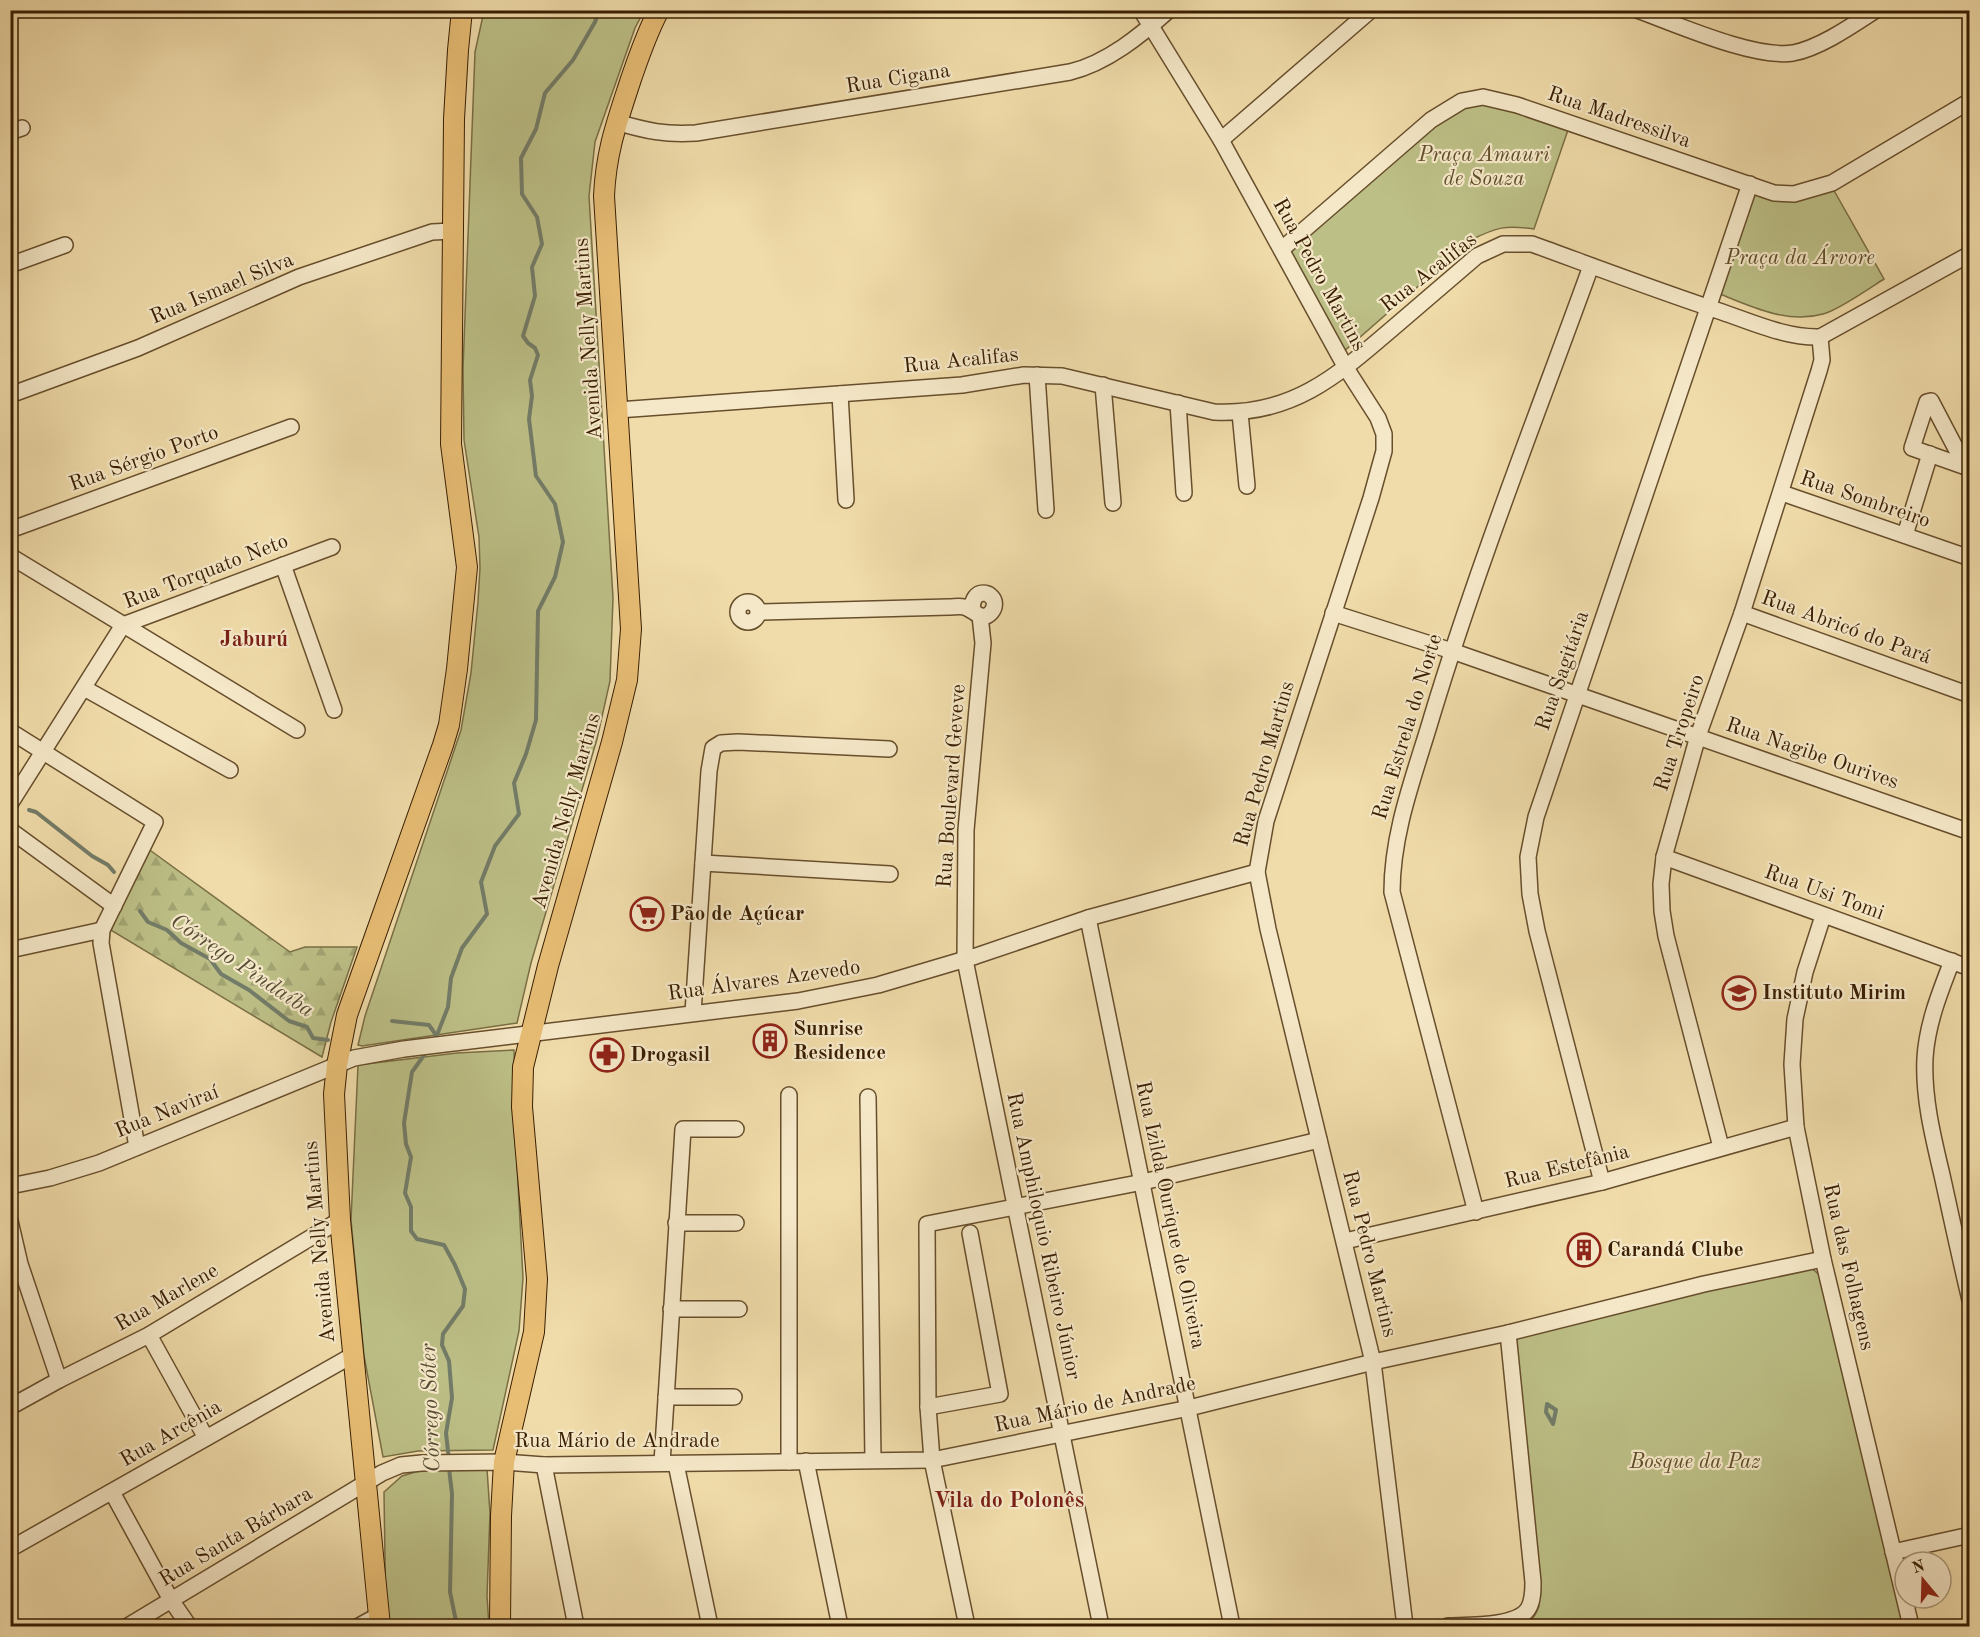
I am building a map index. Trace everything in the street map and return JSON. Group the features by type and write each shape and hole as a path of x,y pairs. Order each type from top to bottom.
{"main road":[{"name":"Avenida Nelly Martins","path":"380,1621 340,1220 334,1094 347,1015 443,745 449,725 457,669 467,567 451,444 455,108 462,10"},
{"name":"Avenida Nelly Martins","path":"500,1626 504,1462 534,1332 537,1279 522,1102 523,1066 530,1033 612,742 627,680 630,620 604,196 606,162 616,122 647,34 659,10"}],"street":[{"name":"Rua Pedro Martins","path":"1141,10 1221,140 1346,368 1378,418 1384,434 1384,451 1371,498 1266,821 1257,872 1262,902 1373,1362 1405,1626"},
{"name":"Rua Cigana","path":"616,122 649,132 696,133 1070,72 1087,68 1107,58 1152,26 1169,10"},
{"path":"1221,140 1371,10"},
{"path":"1637,10 1733,44 1767,53 1794,53 1821,43 1852,17 1876,10"},
{"name":"Rua Madressilva","path":"1282,249 1431,120 1462,101 1482,97 1517,105 1774,193 1794,194 1832,183 1970,101"},
{"name":"Rua Sagitária","path":"1602,1182 1537,931 1530,894 1528,857 1536,817 1750,184"},
{"name":"Rua Ismael Silva","path":"10,395 138,348 299,277 432,232 453,231"},
{"name":"Rua Acalifas","path":"618,410 962,385 1024,375 1062,376 1214,412 1240,413 1264,409 1292,399 1346,368 1477,256 1503,244 1532,244 1779,331 1820,337"},
{"path":"10,265 65,245"},
{"path":"1820,337 1970,254"},
{"name":"Rua Estrela do Norte","path":"1476,1212 1392,892 1392,864 1397,832 1452,651 1591,266"},
{"name":"Rua Tropeiro","path":"1721,1147 1665,928 1660,884 1664,856 1698,736 1742,613 1820,371 1822,360 1820,337"},
{"path":"1037,375 1046,510"},
{"path":"1103,385 1113,503"},
{"path":"840,394 846,500"},
{"path":"1178,403 1184,493"},
{"path":"1240,413 1247,486"},
{"name":"Rua Sérgio Porto","path":"10,530 291,427"},
{"path":"1905,535 1929,454"},
{"name":"Rua Sombreiro","path":"1782,493 1970,558"},
{"name":"Rua Torquato Neto","path":"10,804 123,625 332,547"},
{"path":"10,556 297,730"},
{"path":"283,565 334,710"},
{"name":"Rua Boulevard Geveve","path":"759,612 964,607 977,613 983,643 966,830 965,960"},
{"name":"Rua Nagibe Ourives","path":"1333,613 1452,651 1970,832"},
{"name":"Rua Abricó do Pará","path":"1742,613 1970,694"},
{"path":"84,688 230,770"},
{"path":"10,731 155,822 102,930 101,943 137,1147"},
{"path":"693,1013 709,771 713,748 721,743 738,742 890,749"},
{"path":"10,830 114,906"},
{"name":"Rua Usi Tomi","path":"1664,856 1970,968"},
{"path":"703,863 890,874"},
{"name":"Rua Álvares Azevedo","path":"337,1065 354,1058 404,1049 798,1001 855,990 965,960 1088,918 1257,872"},
{"name":"Rua das Folhagens","path":"1823,916 1805,972 1795,1019 1792,1064 1796,1127 1823,1258 1893,1552"},
{"name":"Rua Izilda Ourique de Oliveira","path":"1088,918 1232,1626"},
{"path":"10,950 102,930"},
{"name":"Rua Amphiloquio Ribeiro Júnior","path":"965,960 1101,1626"},
{"path":"1952,961 1938,997 1930,1029 1925,1057 1926,1090 1930,1123 1970,1300"},
{"name":"Rua Naviraí","path":"10,1186 50,1178 99,1163 337,1065"},
{"path":"789,1095 789,1462"},
{"path":"868,1097 873,1461"},
{"name":"Rua Estefânia","path":"1345,1241 1602,1182 1796,1127"},
{"path":"710,1626 669,1463 666,1397 683,1129 736,1129"},
{"path":"967,1626 932,1460 927,1407 927,1224 1143,1182 1319,1140"},
{"name":"Rua Marlene","path":"10,1407 58,1380 149,1335 340,1220"},
{"path":"10,1221 15,1266 58,1380"},
{"path":"676,1223 736,1222"},
{"path":"927,1407 1000,1394 970,1233"},
{"name":"Rua Mário de Andrade","path":"365,1483 401,1465 431,1463 504,1462 544,1465 932,1460 1189,1408 1373,1362 1508,1333 1704,1284 1823,1258"},
{"path":"671,1309 739,1309"},
{"path":"1448,1626 1508,1622 1525,1613 1532,1599 1533,1582 1508,1333"},
{"path":"149,1335 206,1438"},
{"name":"Rua Arcênia","path":"10,1549 353,1355"},
{"path":"666,1397 734,1397"},
{"path":"806,1461 840,1626"},
{"path":"544,1465 576,1626"},
{"name":"Rua Santa Bárbara","path":"128,1626 365,1483"},
{"path":"112,1492 171,1600 189,1626"},
{"path":"1902,1550 1970,1535"},
{"name":"Rua das Folhagens","path":"1907,1610 1911,1626"},
{"path":"359,1626 380,1621"}],"green space":[{"path":"484,11 644,11 635,28 595,142 589,196 613,598 610,681 597,739 531,963 517,1023 362,1046 358,1045 365,1016 461,730 471,673 480,568 479,537 464,440 463,369 475,52"},
{"name":"Praça Amauri de Souza","path":"1482,103 1569,127 1534,229 1501,228 1471,240 1343,352 1288,249 1432,126 1464,106"},
{"name":"Praça da Árvore","path":"1832,187 1884,279 1836,309 1810,317 1770,313 1720,294 1753,190"},
{"path":"147,848 290,952 305,947 357,947 331,1022 322,1057 109,929"},
{"path":"514,1050 523,1278 519,1331 493,1450 418,1451 383,1457 364,1356 351,1220 358,1065 457,1053"},
{"name":"Bosque da Paz","path":"1809,1266 1822,1277 1893,1583 1893,1610 1899,1610 1903,1626 1519,1626 1532,1619 1539,1606 1510,1339"},
{"path":"425,1469 487,1469 490,1513 487,1596 489,1626 386,1626 384,1492 402,1476"}],"waterway":[{"name":"Córrego Sóter","path":"435,1040 448,1007 451,978 462,948 487,914 481,882 495,846 519,814 514,783 536,720 538,611 555,577 563,542 555,504 536,476 529,419 532,396 530,380 538,355 535,348 523,336 535,296 532,267 542,244 537,217 522,194 521,158 536,129 545,93 573,60 595,22 599,10"},
{"name":"Córrego Pindaíba","path":"29,810 36,812 92,856 108,865 114,872"},
{"name":"Córrego Pindaíba","path":"140,911 148,922 167,930 181,943 210,959 221,974 249,990 289,1021 307,1027 313,1038 328,1040"},
{"name":"Córrego Pindaíba","path":"392,1021 429,1025 436,1035"},
{"name":"Córrego Sóter","path":"427,1051 412,1072 404,1123 406,1144 411,1157 405,1193 411,1207 411,1231 417,1239 444,1245 465,1289 463,1306 443,1334 442,1345 449,1361 452,1398 446,1433 449,1460"},
{"path":"1547,1404 1556,1410 1553,1424 1546,1412 1547,1404"},
{"name":"Córrego Sóter","path":"449,1468 452,1494 450,1592 457,1626"}],"place":[{"name":"Pão de Açúcar","path":"647,914"},
{"name":"Instituto Mirim","path":"1739,993"},
{"name":"Sunrise Residence","path":"770,1041"},
{"name":"Drogasil","path":"607,1055"},
{"name":"Carandá Clube","path":"1584,1250"}],"district":[{"name":"Jaburú","path":"254,640"},
{"name":"Vila do Polonês","path":"1009,1501"}]}
